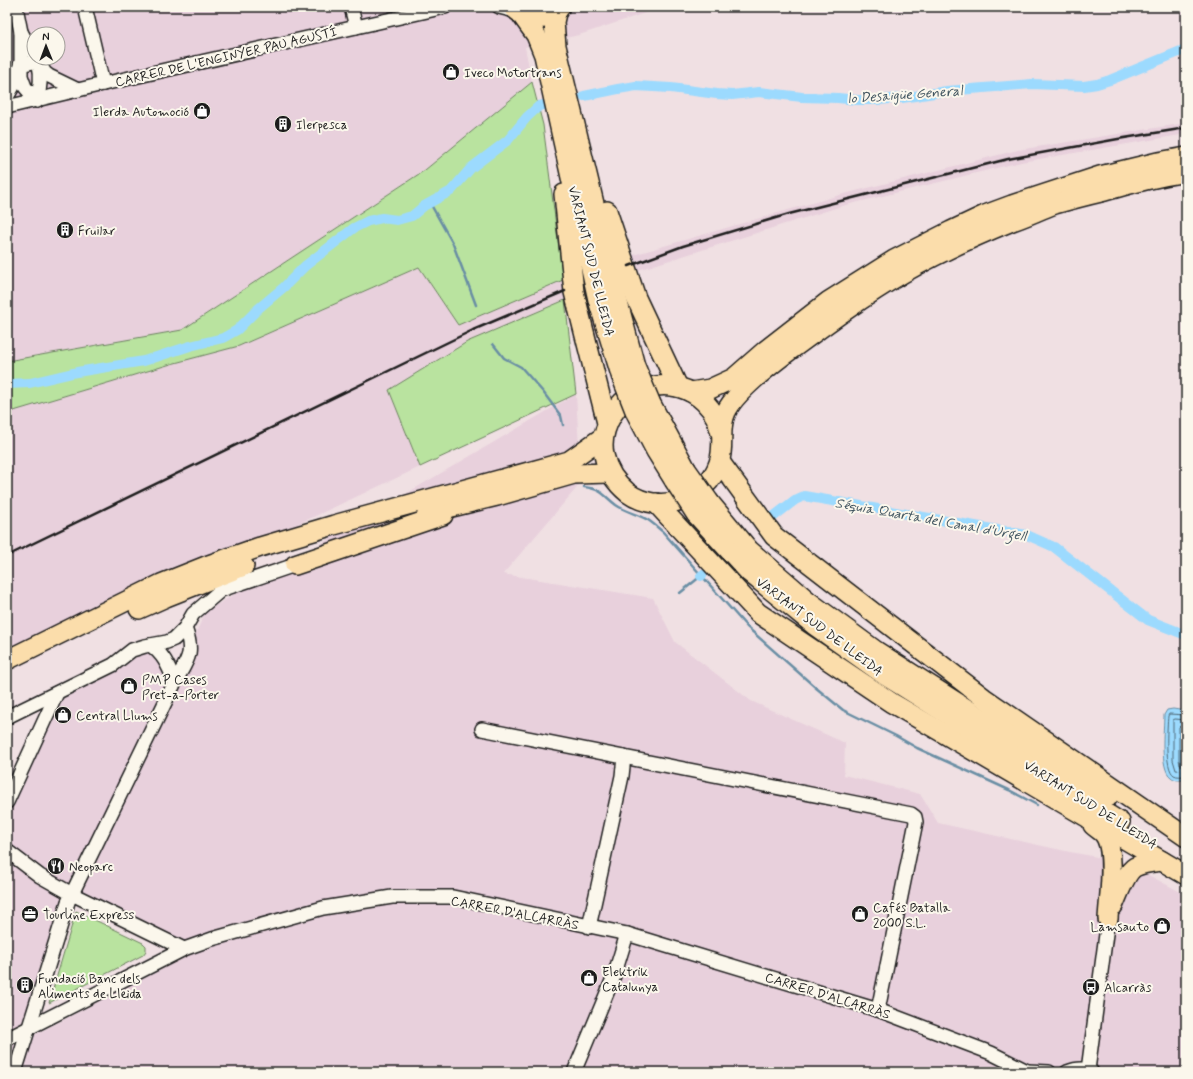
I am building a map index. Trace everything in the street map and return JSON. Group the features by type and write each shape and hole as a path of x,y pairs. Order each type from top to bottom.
{"highway":[{"name":"VARIANT SUD DE LLEIDA","path":"512,10 531,27 540,43 564,108 613,282 628,371"},
{"name":"VARIANT SUD DE LLEIDA","path":"559,10 554,22 554,35 564,108 598,300 643,408 680,475 750,573 814,625 886,676 1186,863"},
{"path":"564,108 636,298 685,389 705,403 716,417 721,433 722,448 720,462 714,474 706,485 696,494 683,500 670,503 656,503 642,500 629,494 618,484 605,461 603,450 605,430 574,292 558,135 564,108"},
{"path":"7,660 15,653 161,584 206,566 260,547 334,525 569,461 605,430 618,405 635,391 656,385 685,389 710,389 724,384 734,378 766,350 829,301 894,260 951,231 985,215 1100,176 1186,157"},
{"path":"721,433 725,414 733,400 770,364 839,314 904,272 977,236 1054,205 1133,183 1186,172"},
{"path":"720,462 774,536 984,698 1185,838"},
{"path":"7,672 166,597 270,557 574,474 610,472"},
{"path":"295,565 497,496"},
{"path":"656,503 758,613 892,703 1186,875"},
{"name":"VARIANT SUD DE LLEIDA","path":"703,509 808,601 876,652 1067,773 1185,838"},
{"path":"1065,804 1104,833 1110,849 1111,875 1108,918"},
{"path":"1108,918 1124,882 1134,868 1151,862 1162,861"}],"main road":[{"path":"512,10 539,19 548,17 559,10"}],"street":[{"path":"16,7 21,32 20,65 22,82 37,100"},
{"path":"85,7 103,84"},
{"path":"351,7 356,27"},
{"name":"CARRER DE L'ENGINYER PAU AGUSTÍ","path":"7,107 445,7"},
{"path":"21,32 26,41"},
{"path":"20,65 26,62"},
{"path":"7,97 16,81 20,65"},
{"path":"37,100 41,80 41,71 39,66"},
{"path":"41,66 49,76 78,90"},
{"path":"7,717 113,664 132,650 174,639 185,628 193,614 221,590 295,565"},
{"path":"16,1072 68,902 174,682 190,652 189,639 185,628"},
{"path":"150,646 155,648 166,660 174,682"},
{"path":"7,802 57,693"},
{"path":"482,728 907,813 915,817 916,822 878,1010"},
{"path":"589,926 617,799 624,757"},
{"path":"7,850 40,876 72,894 184,949"},
{"name":"CARRER D'ALCARRÀS","path":"7,1039 184,949 212,939 323,908 392,897 453,897 627,934 878,1010 991,1053 1028,1071 1049,1072"},
{"path":"1066,1072 1075,1069 1090,1071 1108,918"},
{"path":"574,1072 614,976 627,934"}],"shaded area":[{"path":"7,7 663,7 579,35 525,47 532,82 425,170 182,330 7,361"},
{"path":"1186,123 1186,134 1021,162 842,206 635,271 467,342 389,390 420,467 7,660 7,413 171,364 239,346 419,267 458,325 563,280 633,255 840,195 1018,150"},
{"path":"576,394 581,483 503,574 653,598 675,642 751,701 845,743 844,775 920,794 938,823 1070,852 1124,862 1186,895 1186,1072 7,1072 7,1049 224,937 184,949 72,894 22,1027 7,1034 7,797 52,699 155,648 174,680 206,611"}],"green space":[{"path":"532,82 543,125 563,280 458,325 419,267 239,346 171,364 7,413 7,361 182,330 425,170"},
{"path":"565,300 576,394 420,467 389,390 467,342"},
{"path":"76,911 143,943 146,946 146,951 143,955 49,1003"}],"water":[{"path":"1173,709 1186,711 1186,780 1174,779 1167,773 1165,766 1163,748 1164,715 1167,710"}],"waterway":[{"name":"lo Desaigüe General","path":"584,96 636,86 671,88 732,95 759,92 802,97 877,100 902,98 947,91 1032,84 1084,86 1110,80 1186,49"},
{"path":"7,384 30,383 77,372 144,361 190,346 223,338 237,330 305,266 354,228 368,221 382,218 397,220 412,216 424,206 451,191 471,168 508,140 527,117 539,106 544,105"},
{"name":"Séquia Quarta del Canal d'Urgell","path":"430,203 453,244 476,305"},
{"name":"Séquia Quarta del Canal d'Urgell","path":"493,344 504,358 521,367 543,392 561,416 563,425"},
{"path":"584,487 599,491 616,505 654,524 663,532 747,627 843,710 917,748 1009,790 1037,805"},
{"name":"Séquia Quarta del Canal d'Urgell","path":"773,517 795,500 804,496 1027,535 1054,547 1148,620 1186,635"},
{"path":"680,593 701,576"}],"railway":[{"path":"629,266 683,246 789,214 1008,159 1186,128"},
{"path":"7,556 473,330 565,291"}],"place":[{"name":"Iveco Motortrans","path":"451,72"},
{"name":"Ilerda Automoció","path":"202,111"},
{"name":"Ilerpesca","path":"283,124"},
{"name":"Fruilar","path":"65,230"},
{"name":"PMP Cases Pret-a-Porter","path":"129,686"},
{"name":"Central Llums","path":"63,715"},
{"name":"Neoparc","path":"56,866"},
{"name":"Tourline Express","path":"30,914"},
{"name":"Cafés Batalla 2000 S.L.","path":"860,914"},
{"name":"Lamsauto","path":"1162,926"},
{"name":"Elektrik Catalunya","path":"589,978"},
{"name":"Fundació Banc dels Aliments de Lleida","path":"25,985"},
{"name":"Alcarràs","path":"1091,987"}]}
